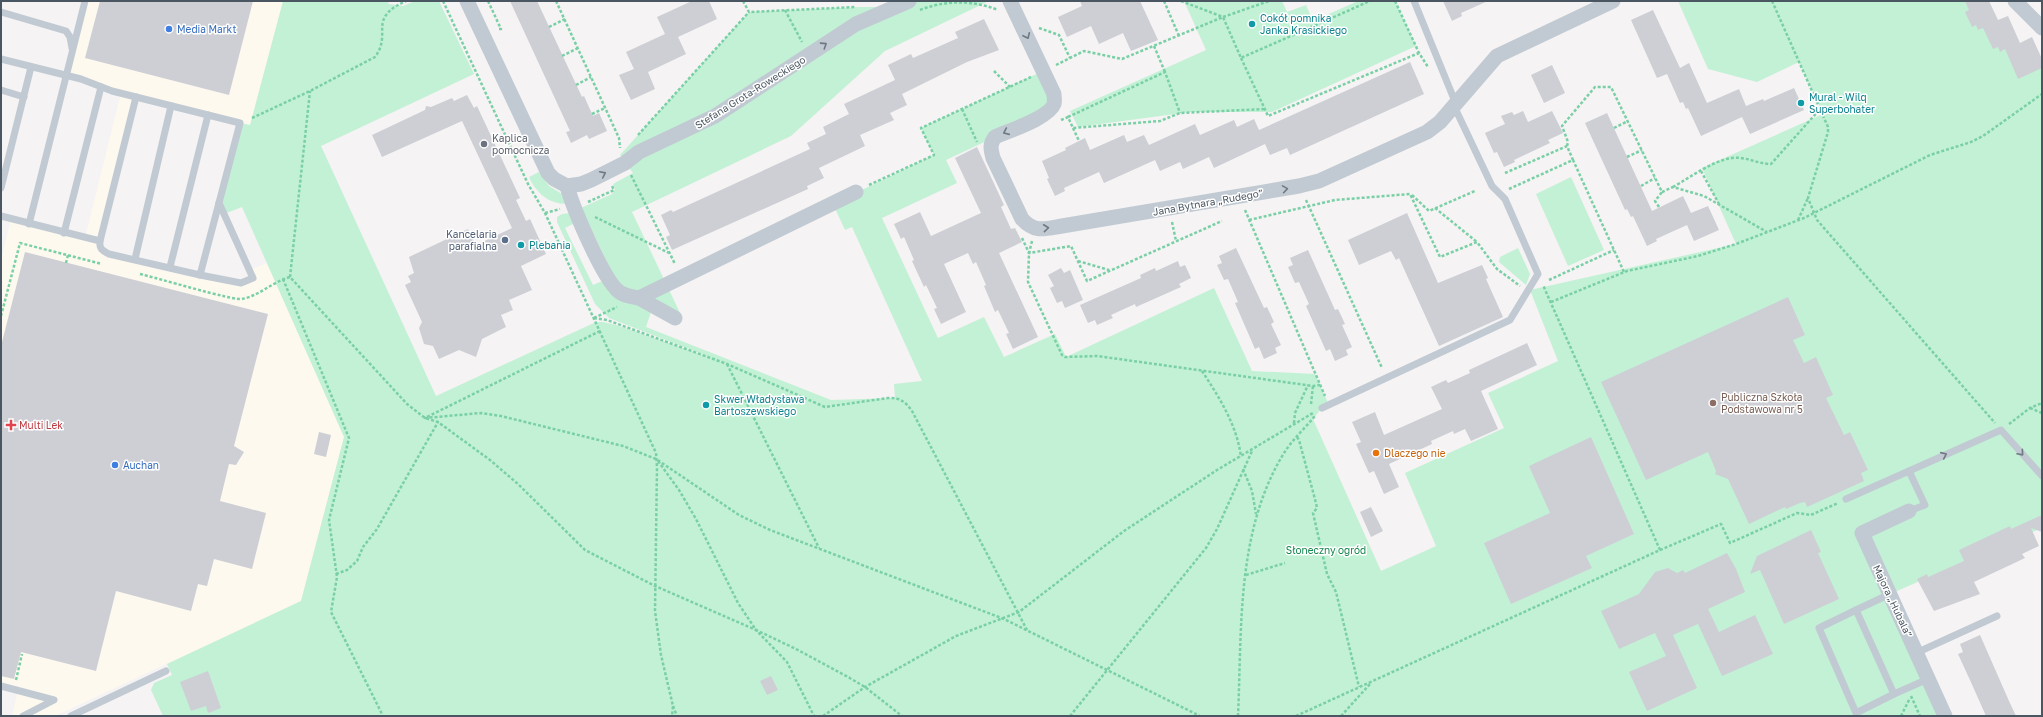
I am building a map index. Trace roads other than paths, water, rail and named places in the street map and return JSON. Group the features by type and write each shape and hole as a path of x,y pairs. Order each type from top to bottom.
{"street":[{"path":"467,1 544,165 554,179 567,186 574,207 609,281 620,293 634,297 675,318"},
{"name":"Jana Bytnara „Rudego”","path":"1005,6 1020,21 1036,70 1054,94 1054,104 1047,113 995,137 991,142 993,158 1022,219 1029,226 1035,229 1299,186 1319,181 1427,132 1440,122 1497,56 1613,1"},
{"path":"2015,1 2042,28"},
{"name":"Stefana Grota-Roweckiego","path":"567,186 581,184 591,180 625,163 639,152 705,122 746,97 856,24 912,7"},
{"path":"634,297 681,277 856,192"},
{"name":"Majora „Hubala”","path":"1909,511 1862,533 1945,716"}],"lane":[{"path":"29,224 85,1"},
{"path":"1326,406 1510,320 1538,274 1505,200 1492,186 1455,105 1414,1"},
{"path":"1,12 66,31 70,37 73,50"},
{"path":"1,59 67,76 136,97 240,123 200,275"},
{"path":"1,188 31,67"},
{"path":"64,233 101,87"},
{"path":"1,90 24,97"},
{"path":"136,97 99,246 102,250 109,254 241,283 253,278 219,203"},
{"path":"134,259 171,106"},
{"path":"170,267 208,115"},
{"path":"1,216 100,242"},
{"path":"1846,499 2001,430 2042,476"},
{"path":"1909,471 1925,505 1909,511"},
{"path":"1890,594 1819,628 1856,712 1928,679"},
{"path":"1856,610 1894,694"},
{"path":"1916,653 1997,616"},
{"path":"71,716 166,671"},
{"path":"1,686 54,700 24,716"}],"place":[{"name":"Cokół pomnika Janka Krasickiego","path":"1252,24"},
{"name":"Media Markt","path":"169,29"},
{"name":"Mural - Wilq Superbohater","path":"1801,103"},
{"name":"Kaplica pomocnicza","path":"484,144"},
{"name":"Kancelaria parafialna","path":"505,240"},
{"name":"Plebania","path":"521,245"},
{"name":"Publiczna Szkoła Podstawowa nr 5","path":"1713,403"},
{"name":"Skwer Władysława Bartoszewskiego","path":"706,405"},
{"name":"Multi Lek","path":"11,425"},
{"name":"Dlaczego nie","path":"1376,453"},
{"name":"Auchan","path":"115,465"}],"park label":[{"name":"Słoneczny ogród","path":"1326,550"}]}
